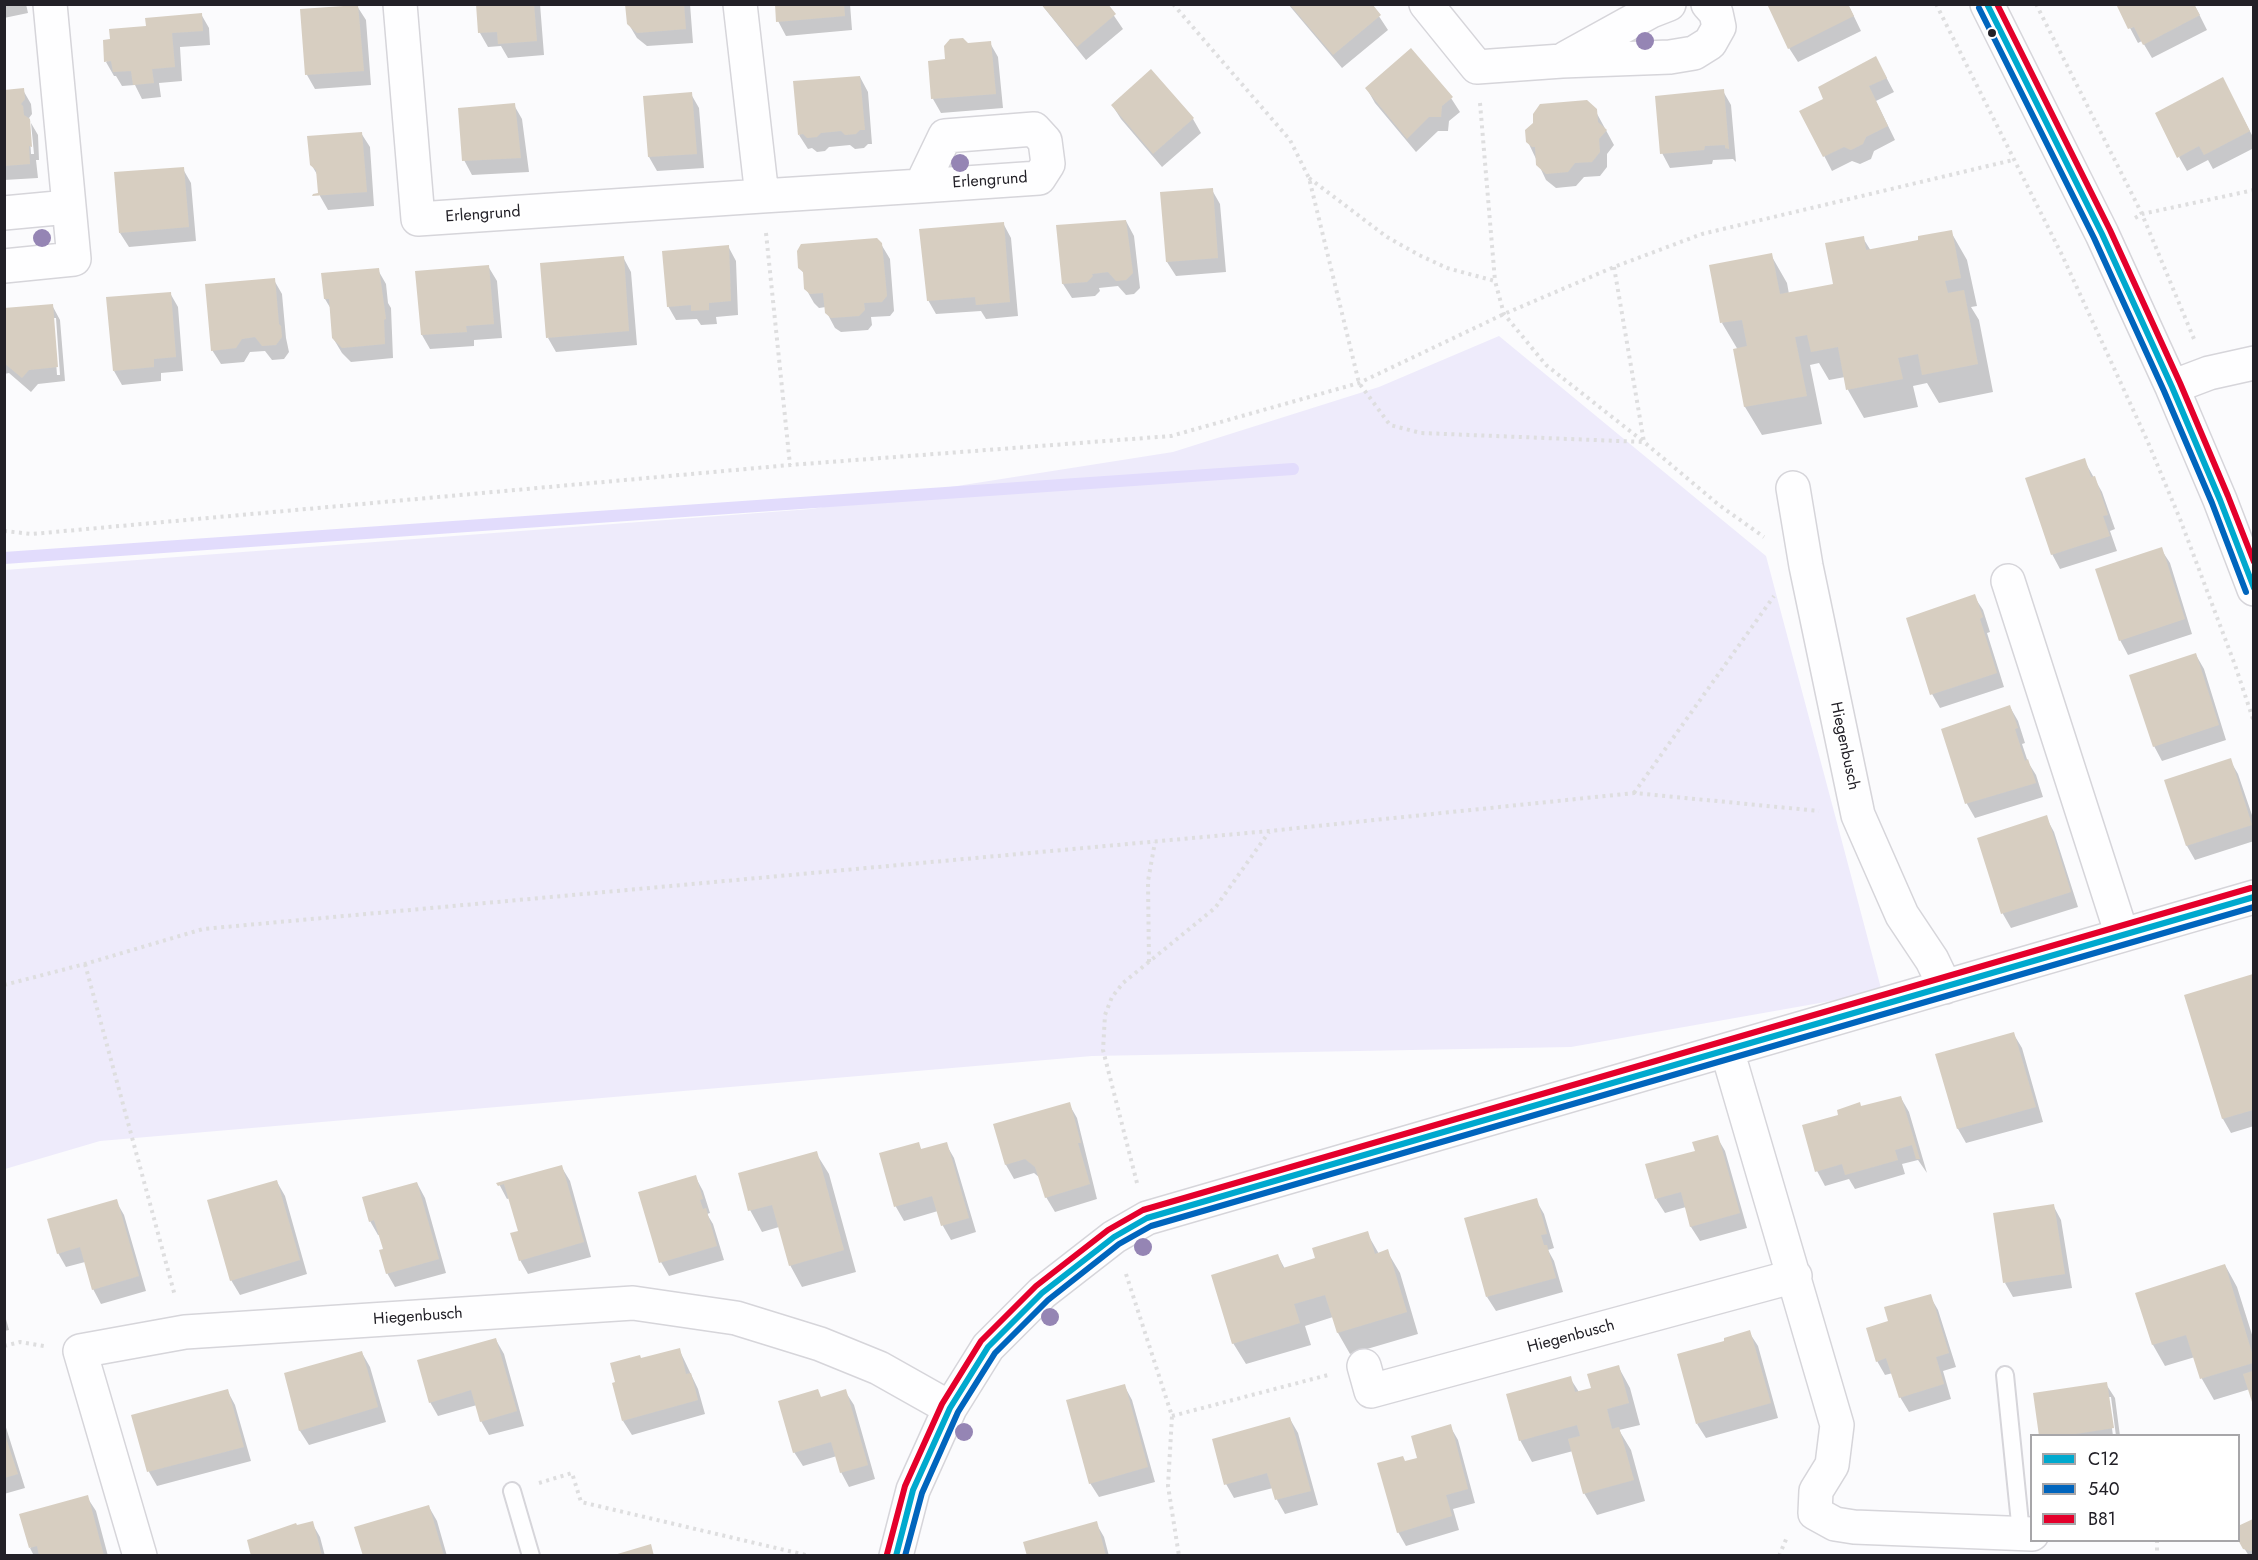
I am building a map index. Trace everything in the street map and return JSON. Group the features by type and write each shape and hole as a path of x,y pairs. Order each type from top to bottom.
{"street":[{"path":"4,266 74,259 50,4"},
{"name":"Erlengrund","path":"400,4 418,219 921,186"},
{"path":"740,4 762,196"},
{"path":"1426,4 1477,67 1670,57 1694,53 1710,43 1719,27 1716,13 1708,4"},
{"path":"1562,61 1651,11 1669,4"},
{"path":"1987,4 2102,234 2172,387 2220,500 2253,589"},
{"path":"4,213 68,207"},
{"path":"2172,387 2209,373 2253,363"},
{"name":"Hiegenbusch","path":"1793,488 1806,566 1858,815 1902,915 1932,960 1945,987"},
{"path":"2008,581 2122,935"},
{"path":"896,1556 914,1490 950,1408 988,1347 1042,1293 1114,1237 1147,1218 2253,897"},
{"path":"1727,1050 1837,1425 1832,1465 1816,1491 1815,1513 1835,1524 1854,1541 2026,1533"},
{"name":"Hiegenbusch","path":"1364,1366 1371,1391 1795,1276"},
{"name":"Hiegenbusch","path":"140,1556 80,1351 185,1332 633,1303 735,1318 819,1344 879,1368 950,1408"}],"lane":[{"path":"2005,1375 2026,1533"},
{"path":"512,1491 531,1556"}],"path":[{"path":"1173,4 1290,140 1309,178 1359,383 1390,425 1421,433 1644,442"},
{"path":"1936,4 2062,255 2147,440 2180,519 2235,665 2253,722"},
{"path":"1477,67 1495,281 1504,314 1546,365 1719,505 1806,566 1773,597 1634,793"},
{"path":"4,531 32,534 790,465 1171,436 1359,383 1504,314 1614,267 1702,234 2013,160"},
{"path":"1309,178 1387,237 1419,255 1447,268 1495,281"},
{"path":"2142,214 2253,190"},
{"path":"762,196 790,465"},
{"path":"1614,267 1644,442"},
{"path":"4,985 203,929 1155,842 1634,793 1858,815"},
{"path":"1138,1185 1103,1050 1105,1015 1112,997 1123,983 1215,908 1269,831"},
{"path":"1149,962 1148,881 1155,842"},
{"path":"85,964 185,1332"},
{"path":"1125,1270 1172,1416 1168,1486 1179,1556"},
{"path":"1172,1416 1364,1366"},
{"path":"512,1491 572,1473 580,1502 810,1556"}],"shaded area":[{"path":"1499,336 1766,556 1882,992 1571,1047 1092,1056 100,1141 5,1169 5,570 811,509 1173,452 1379,387"}],"building":[{"path":"476,4 534,4 537,41 498,44 497,32 478,33"},
{"path":"625,4 684,4 686,29 637,33 627,24"},
{"path":"775,4 844,4 845,16 776,22"},
{"path":"1041,4 1108,4 1116,14 1077,47"},
{"path":"1767,4 1848,4 1854,16 1788,49"},
{"path":"2116,4 2194,4 2200,15 2143,45 2134,27 2128,29"},
{"path":"358,5 364,71 305,75 300,9"},
{"path":"1290,5 1373,5 1381,15 1333,55"},
{"path":"202,13 203,31 172,33 175,67 152,69 154,83 133,85 131,71 113,72 111,61 104,62 103,40 110,39 109,29 146,26 145,18"},
{"path":"963,38 968,43 991,41 996,94 931,99 928,61 945,59 944,46 950,39"},
{"path":"1411,48 1453,97 1442,106 1441,117 1429,117 1407,139 1365,88"},
{"path":"1876,56 1887,78 1869,86 1888,126 1866,137 1863,144 1851,150 1844,147 1823,157 1799,111 1823,99 1818,87"},
{"path":"1151,69 1194,118 1153,154 1111,105"},
{"path":"860,76 865,130 845,135 841,131 821,133 817,137 807,138 803,134 798,135 793,81"},
{"path":"2223,77 2250,131 2204,155 2199,146 2177,158 2155,113"},
{"path":"24,88 25,99 21,104 24,115 30,119 32,147 29,146 30,164 4,166 4,90"},
{"path":"1724,89 1729,149 1725,148 1725,145 1705,146 1704,150 1660,154 1655,96"},
{"path":"692,92 697,154 648,157 643,96"},
{"path":"1587,100 1597,109 1598,122 1607,130 1599,139 1600,152 1592,162 1575,163 1568,172 1546,174 1536,165 1535,147 1526,142 1525,130 1533,123 1533,114 1540,104"},
{"path":"515,103 521,158 462,161 458,108"},
{"path":"362,132 367,192 312,196 318,193 316,170 310,165 307,136"},
{"path":"184,167 189,227 119,233 114,172"},
{"path":"1213,188 1218,258 1166,262 1160,192"},
{"path":"1126,220 1133,273 1126,280 1116,281 1108,272 1092,274 1093,276 1087,282 1062,284 1056,225"},
{"path":"1004,222 1010,302 976,305 975,297 927,301 919,229"},
{"path":"1952,230 1961,278 1945,281 1948,293 1964,290 1978,364 1922,375 1918,354 1898,358 1903,379 1846,390 1838,347 1811,352 1807,335 1795,337 1807,396 1744,407 1733,349 1747,346 1742,320 1720,323 1709,265 1772,253 1780,294 1833,284 1825,243 1864,236 1866,250 1918,240 1918,236"},
{"path":"877,238 882,243 887,296 882,302 864,303 865,310 859,316 831,318 825,313 823,293 810,294 804,289 803,272 798,268 797,251 801,244"},
{"path":"729,245 731,301 709,303 709,310 691,311 691,305 667,307 662,251"},
{"path":"624,256 629,331 546,338 540,263"},
{"path":"489,265 494,324 466,326 467,332 421,335 415,271"},
{"path":"379,268 386,319 384,320 385,344 342,348 332,338 329,299 324,299 321,273"},
{"path":"275,278 282,337 276,345 262,346 255,337 242,339 236,348 211,351 205,284"},
{"path":"171,292 176,357 154,359 154,367 113,371 106,297"},
{"path":"53,304 58,367 29,370 22,378 4,363 4,308"},
{"path":"2085,458 2091,477 2095,476 2108,515 2103,516 2110,536 2051,555 2025,478"},
{"path":"2162,547 2185,619 2119,641 2095,569"},
{"path":"1975,594 1983,617 1980,619 1997,673 1930,695 1906,618"},
{"path":"2196,653 2219,725 2153,747 2129,675"},
{"path":"2010,705 2025,761 2028,759 2036,783 1965,804 1941,729"},
{"path":"2231,758 2252,825 2186,846 2164,780"},
{"path":"2047,815 2071,892 2001,914 1977,838"},
{"path":"2253,974 2253,1110 2222,1119 2184,995"},
{"path":"2014,1032 2036,1107 1957,1129 1935,1054"},
{"path":"1901,1096 1920,1159 1916,1159 1912,1145 1895,1150 1898,1160 1845,1175 1842,1164 1815,1172 1802,1125 1838,1115 1837,1110 1860,1102 1861,1106"},
{"path":"1070,1102 1081,1143 1078,1143 1090,1184 1045,1198 1035,1167 1025,1159 1005,1165 993,1124"},
{"path":"1718,1135 1740,1213 1690,1227 1681,1192 1655,1199 1645,1164 1695,1151 1692,1142"},
{"path":"919,1142 921,1149 947,1142 969,1218 941,1226 932,1196 894,1207 879,1153"},
{"path":"817,1151 844,1250 789,1266 772,1205 748,1211 738,1173"},
{"path":"562,1165 584,1242 519,1261 510,1233 518,1231 504,1184 498,1186 496,1183"},
{"path":"696,1175 703,1199 700,1200 703,1209 706,1208 717,1246 659,1263 638,1192"},
{"path":"277,1180 300,1260 230,1281 207,1200"},
{"path":"417,1182 439,1259 386,1274 379,1250 383,1249 374,1220 369,1222 362,1197"},
{"path":"1537,1198 1547,1234 1541,1235 1544,1245 1547,1245 1556,1278 1486,1297 1464,1218"},
{"path":"117,1199 139,1276 92,1290 80,1247 57,1254 47,1219"},
{"path":"2054,1204 2065,1274 2003,1283 1993,1213"},
{"path":"1368,1231 1375,1254 1388,1249 1407,1312 1337,1333 1325,1295 1294,1304 1300,1323 1232,1344 1211,1275 1278,1254 1283,1268 1315,1258 1312,1248"},
{"path":"2225,1264 2253,1356 2253,1363 2200,1379 2186,1335 2152,1345 2135,1293"},
{"path":"1931,1294 1949,1353 1936,1357 1944,1384 1899,1398 1886,1358 1876,1362 1866,1328 1888,1321 1884,1307"},
{"path":"1750,1330 1771,1403 1696,1424 1677,1354 1724,1341 1724,1338"},
{"path":"496,1338 517,1411 480,1422 471,1390 429,1403 417,1360"},
{"path":"680,1348 686,1374 691,1373 698,1400 622,1421 612,1383 615,1382 610,1363"},
{"path":"362,1351 378,1407 299,1431 284,1373"},
{"path":"1619,1365 1629,1403 1607,1409 1612,1429 1619,1427 1634,1480 1583,1494 1568,1439 1580,1436 1577,1425 1519,1441 1506,1394 1571,1376 1575,1392 1591,1388 1587,1374"},
{"path":"2253,1371 2253,1405 2243,1374"},
{"path":"2107,1382 2114,1428 2076,1434 2039,1434 2033,1393"},
{"path":"1125,1384 1148,1467 1089,1484 1066,1400"},
{"path":"228,1389 244,1447 147,1472 131,1415"},
{"path":"818,1389 821,1397 846,1389 868,1465 840,1473 831,1442 793,1453 778,1401"},
{"path":"1290,1417 1311,1491 1275,1500 1267,1473 1224,1485 1212,1439"},
{"path":"1451,1424 1468,1489 1446,1495 1452,1516 1397,1533 1377,1463 1403,1456 1405,1461 1417,1458 1411,1436"},
{"path":"4,1432 18,1474 4,1478"},
{"path":"88,1495 104,1556 39,1556 37,1546 29,1548 19,1514"},
{"path":"429,1505 444,1556 363,1556 354,1527"},
{"path":"2253,1519 2253,1550 2251,1551 2243,1549 2239,1542 2240,1525"},
{"path":"313,1521 322,1556 251,1556 247,1540 296,1523 297,1525"},
{"path":"1097,1521 1106,1556 1027,1556 1023,1542"},
{"path":"651,1544 654,1556 614,1556 614,1555"}],"waterway":[{"path":"4,558 1293,469"}],"transit line":[{"name":"C12","path":"1987,4 2102,234 2172,387 2254,588"},
{"name":"B81","path":"1997,4 2110,230 2180,383 2254,562"},
{"name":"540","path":"1979,8 2094,238 2164,391 2212,503 2246,592"},
{"name":"B81","path":"887,1554 905,1486 942,1404 981,1341 1036,1286 1108,1230 1143,1210 2251,888"},
{"name":"C12","path":"896,1556 913,1490 950,1408 988,1347 1042,1293 1114,1237 1147,1218 2254,897"},
{"name":"540","path":"905,1556 922,1493 958,1412 995,1353 1048,1300 1119,1244 1151,1226 2254,907"}]}
